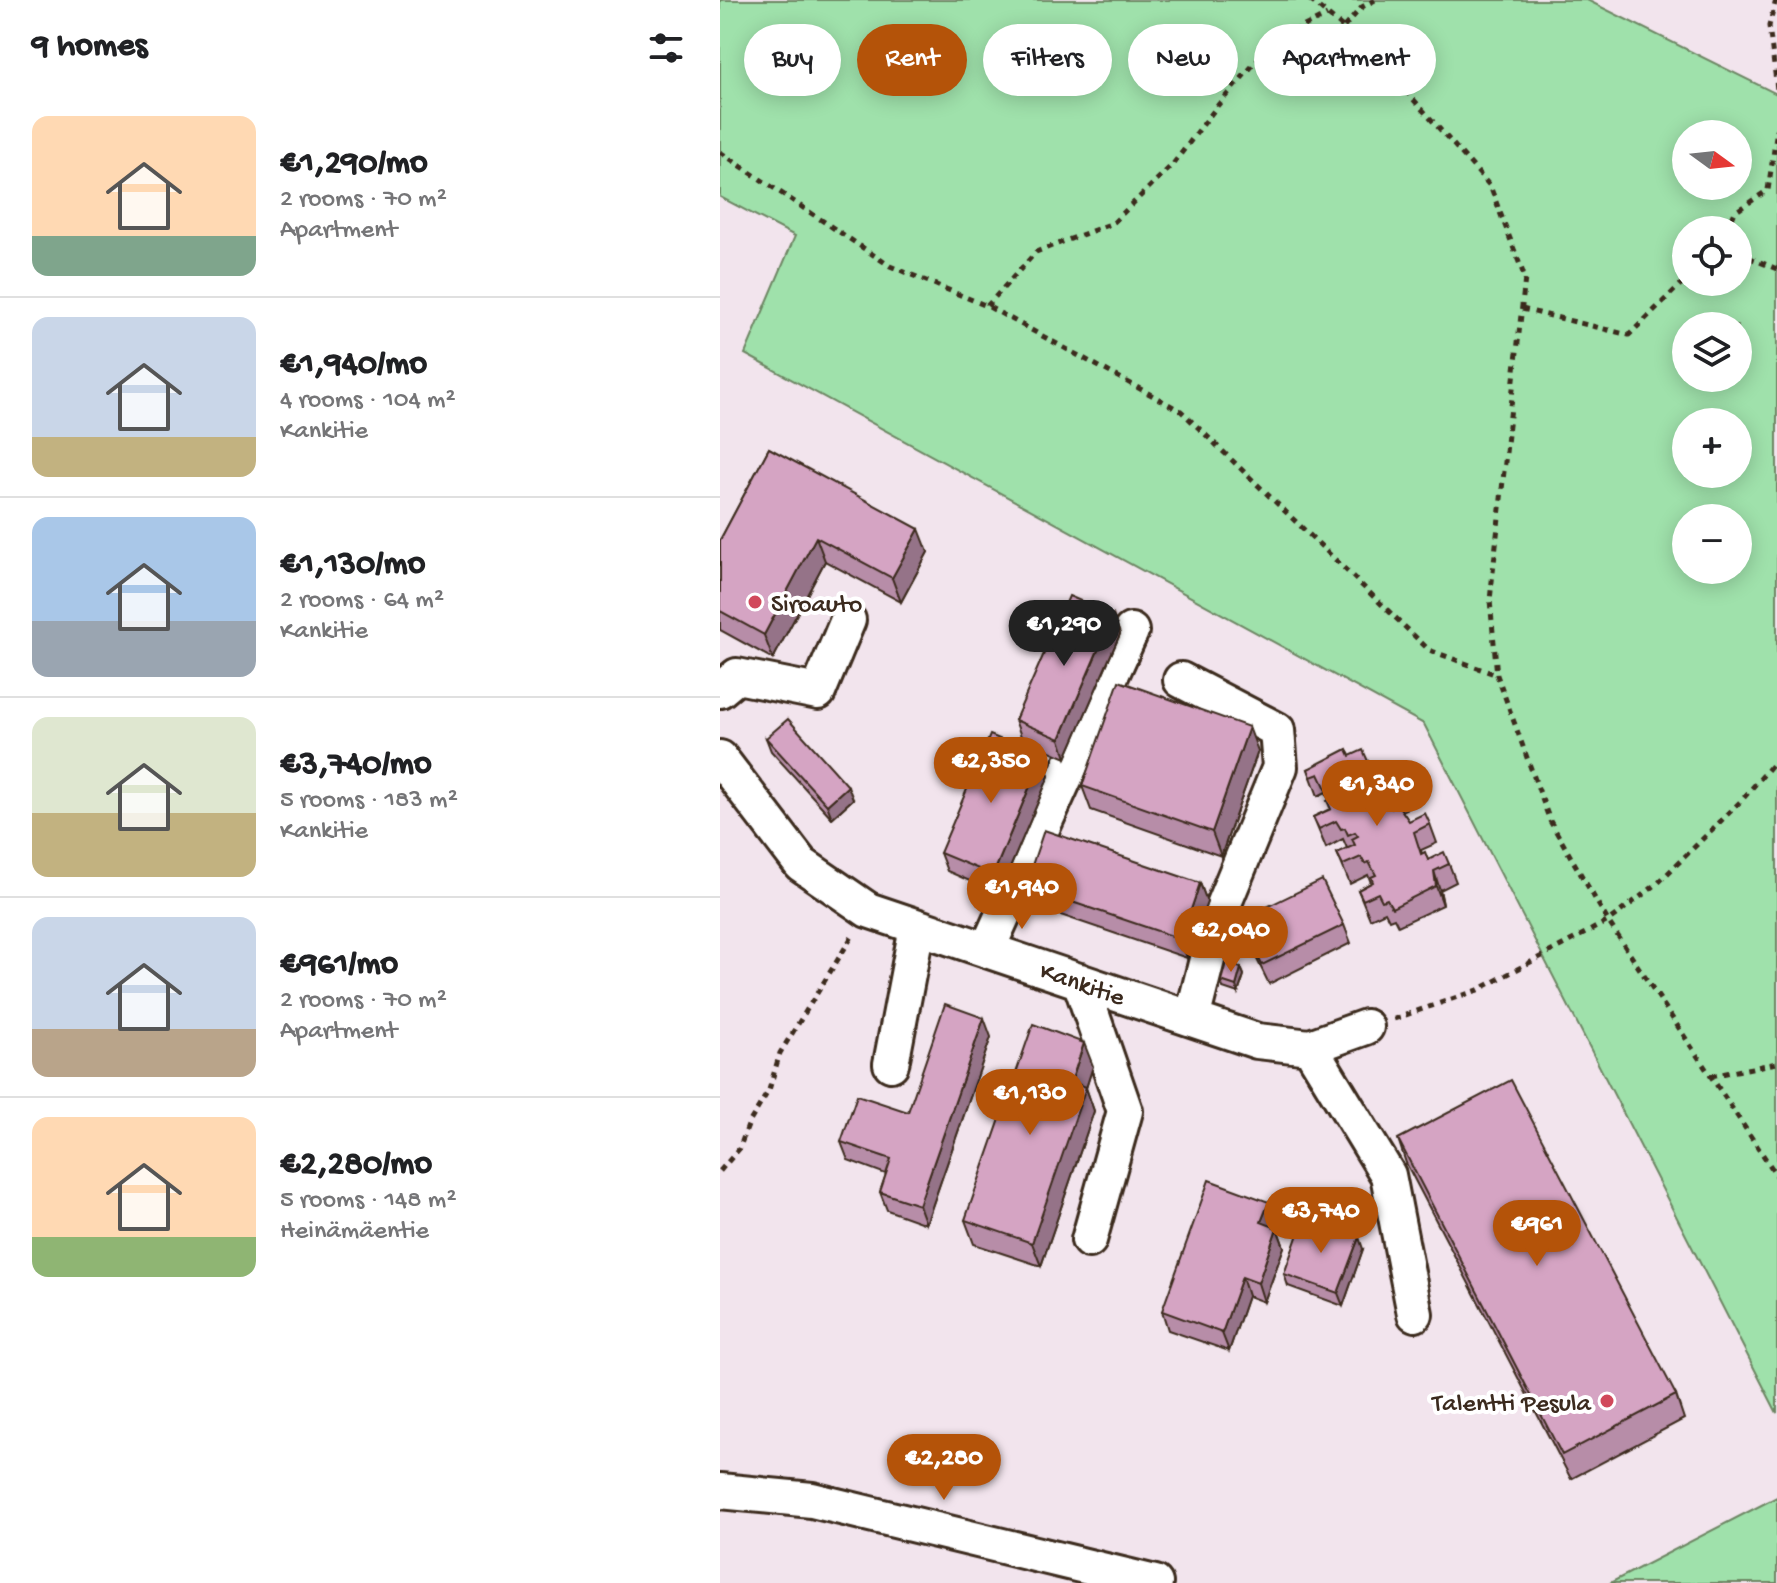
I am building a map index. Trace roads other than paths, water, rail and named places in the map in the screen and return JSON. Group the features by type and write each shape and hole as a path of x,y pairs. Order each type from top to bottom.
{"street":[{"path":"720,690 737,676 818,692 848,620"},
{"path":"987,950 1131,631"},
{"path":"1181,680 1277,730 1280,767 1217,920 1192,1019"},
{"name":"Kankitie","path":"720,758 801,864 868,910 1257,1041 1310,1047 1366,1027"},
{"path":"891,1064 917,927"},
{"path":"1080,981 1125,1111 1089,1240"},
{"path":"1310,1047 1388,1175 1415,1314"},
{"path":"720,1491 812,1500 1155,1583"}],"place":[{"name":"Siroauto","path":"755,602"},
{"name":"Talentti Pesula","path":"1607,1401"}]}
